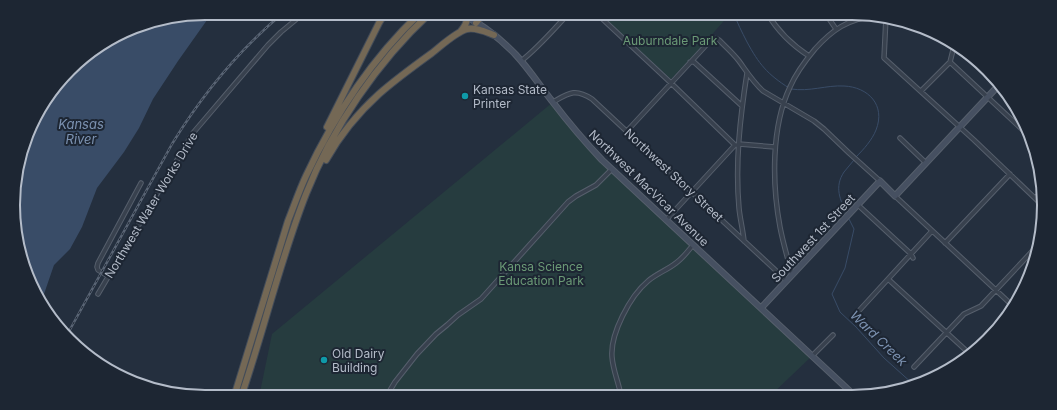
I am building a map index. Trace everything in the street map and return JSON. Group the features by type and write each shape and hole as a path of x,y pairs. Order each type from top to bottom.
{"highway":[{"path":"236,390 288,222 326,129 381,20"},
{"path":"313,161 333,125 359,84 400,33 413,20"},
{"path":"243,390 290,239 306,194 320,163 356,100 386,60 421,20"},
{"path":"306,194 339,139 362,110 390,84 461,31 466,24 466,20"},
{"path":"461,31 474,28 494,35"}],"main road":[{"name":"Northwest MacVicar Avenue","path":"472,20 494,35 521,61 575,131 612,170 849,390"},
{"path":"880,181 896,196 996,88"},
{"name":"Southwest 1st Street","path":"761,308 880,181"}],"street":[{"name":"Northwest Water Works Drive","path":"98,294 193,133 268,45 296,20"},
{"path":"521,61 534,50 562,20"},
{"path":"604,20 737,145 775,147"},
{"path":"771,20 783,34 809,56"},
{"path":"830,20 836,29"},
{"path":"792,274 780,228 775,176 775,147 784,102 793,80 809,56 836,29 855,20"},
{"path":"886,24 884,58 1035,198"},
{"path":"627,131 690,62 710,41 714,39 719,40 732,52 752,81 763,91 814,121 880,181"},
{"path":"921,91 950,62 953,50"},
{"path":"690,62 694,62 742,106"},
{"path":"950,62 1020,127"},
{"path":"744,242 739,208 737,145 747,73"},
{"name":"Northwest Story Street","path":"553,102 570,93 581,94 592,99 786,280"},
{"path":"900,138 926,163"},
{"path":"666,220 737,145"},
{"path":"390,390 417,354 436,334 458,315 481,299 568,202 596,185 612,170"},
{"path":"945,243 1010,174"},
{"path":"108,276 98,270 98,263 141,183"},
{"path":"896,196 1009,303"},
{"path":"858,205 912,256"},
{"path":"856,314 888,279 912,256 932,231"},
{"path":"620,390 611,351 614,336 624,313 644,285 659,273 678,262 693,245"},
{"path":"914,367 964,314 981,306 1031,252"},
{"path":"888,279 966,351"},
{"path":"812,356 833,335"}],"green space":[{"name":"Auburndale Park","path":"606,20 725,20 671,79"},
{"name":"Kansa Science Education Park","path":"553,102 611,170 812,356 776,390 623,390 619,385 614,390 260,390 272,334"}],"water":[{"name":"Kansas River","path":"193,20 207,20 153,99 139,128 124,152 97,188 82,227 70,249 54,265 44,294 34,276 26,253 20,217 20,193 26,157 34,134 45,112 58,92 74,74 92,58 112,45 134,34 157,26"}],"waterway":[{"name":"Ward Creek","path":"737,20 747,42 760,63 769,73 789,88"},
{"name":"Ward Creek","path":"791,89 805,90 831,86 853,87 861,90 873,99 877,105 879,113 876,130 868,144 856,157"},
{"name":"Ward Creek","path":"847,214 840,199 839,183 844,172 854,160"},
{"name":"Ward Creek","path":"849,219 854,229 845,268 832,294 840,312 884,358 909,381"}],"railway":[{"path":"69,331 172,144 196,108 222,74 251,42 275,20"}],"place":[{"name":"Kansas State Printer","path":"465,96"},
{"name":"Old Dairy Building","path":"324,360"}]}
